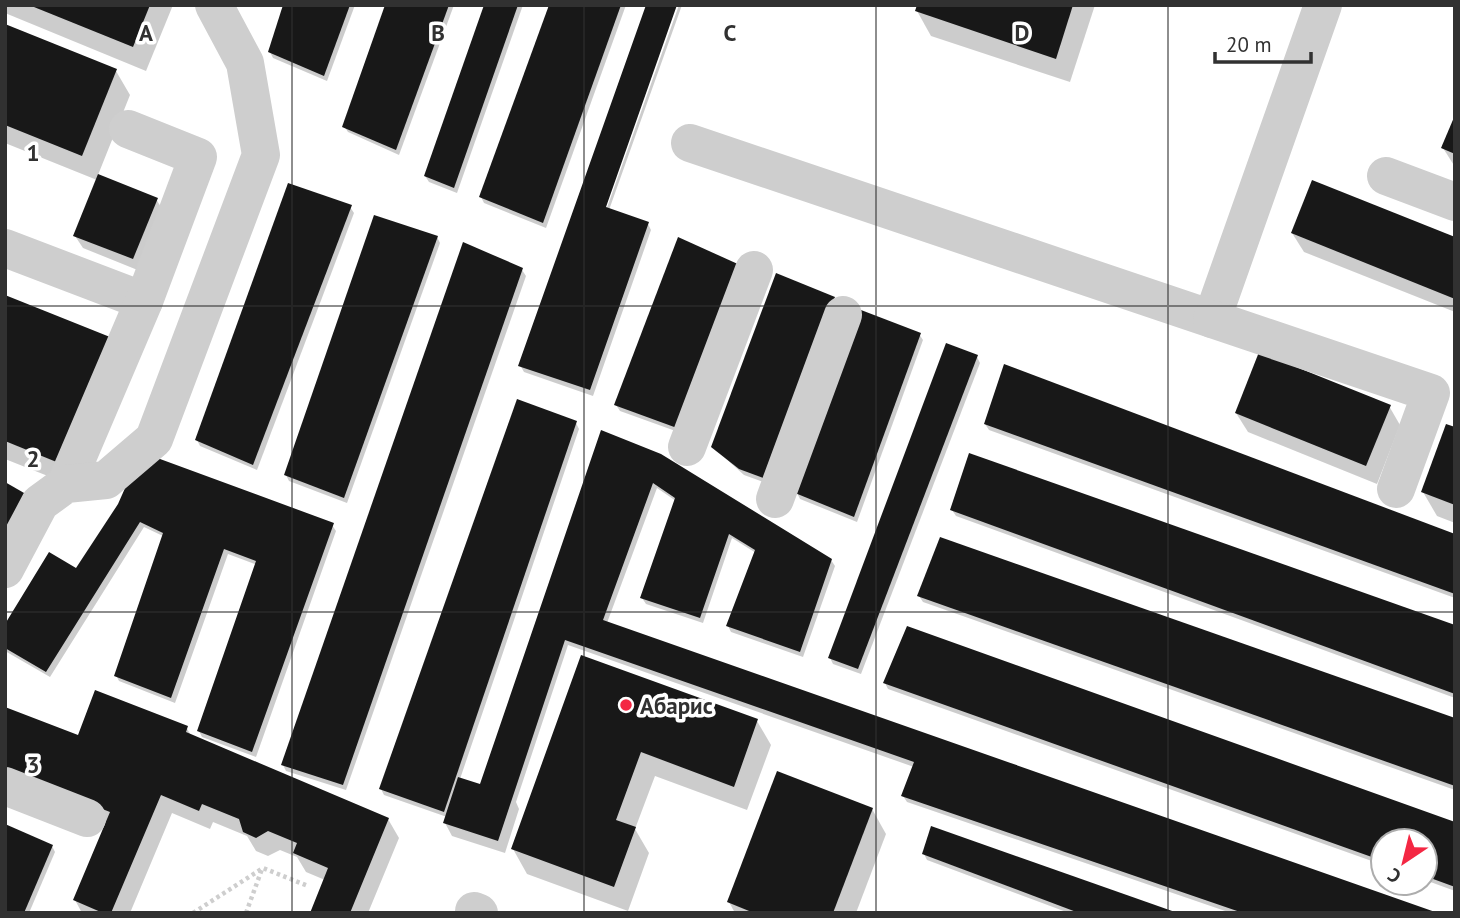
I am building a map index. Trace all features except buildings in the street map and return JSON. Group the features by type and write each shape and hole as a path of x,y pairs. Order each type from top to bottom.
{"lane":[{"path":"5,569 40,503 66,484 106,480 154,439 261,155 245,63 214,5"},
{"path":"1212,319 1323,5"},
{"path":"66,484 144,301 198,157 128,128"},
{"path":"690,143 1431,393 1396,489"},
{"path":"1386,176 1455,202"},
{"path":"5,248 144,301"},
{"path":"687,447 754,270"},
{"path":"775,499 843,315"},
{"path":"5,786 87,818"}],"path":[{"path":"262,868 308,886"},
{"path":"193,913 262,868"},
{"path":"246,913 262,868"}],"place":[{"name":"Абарис","path":"626,705"}]}
